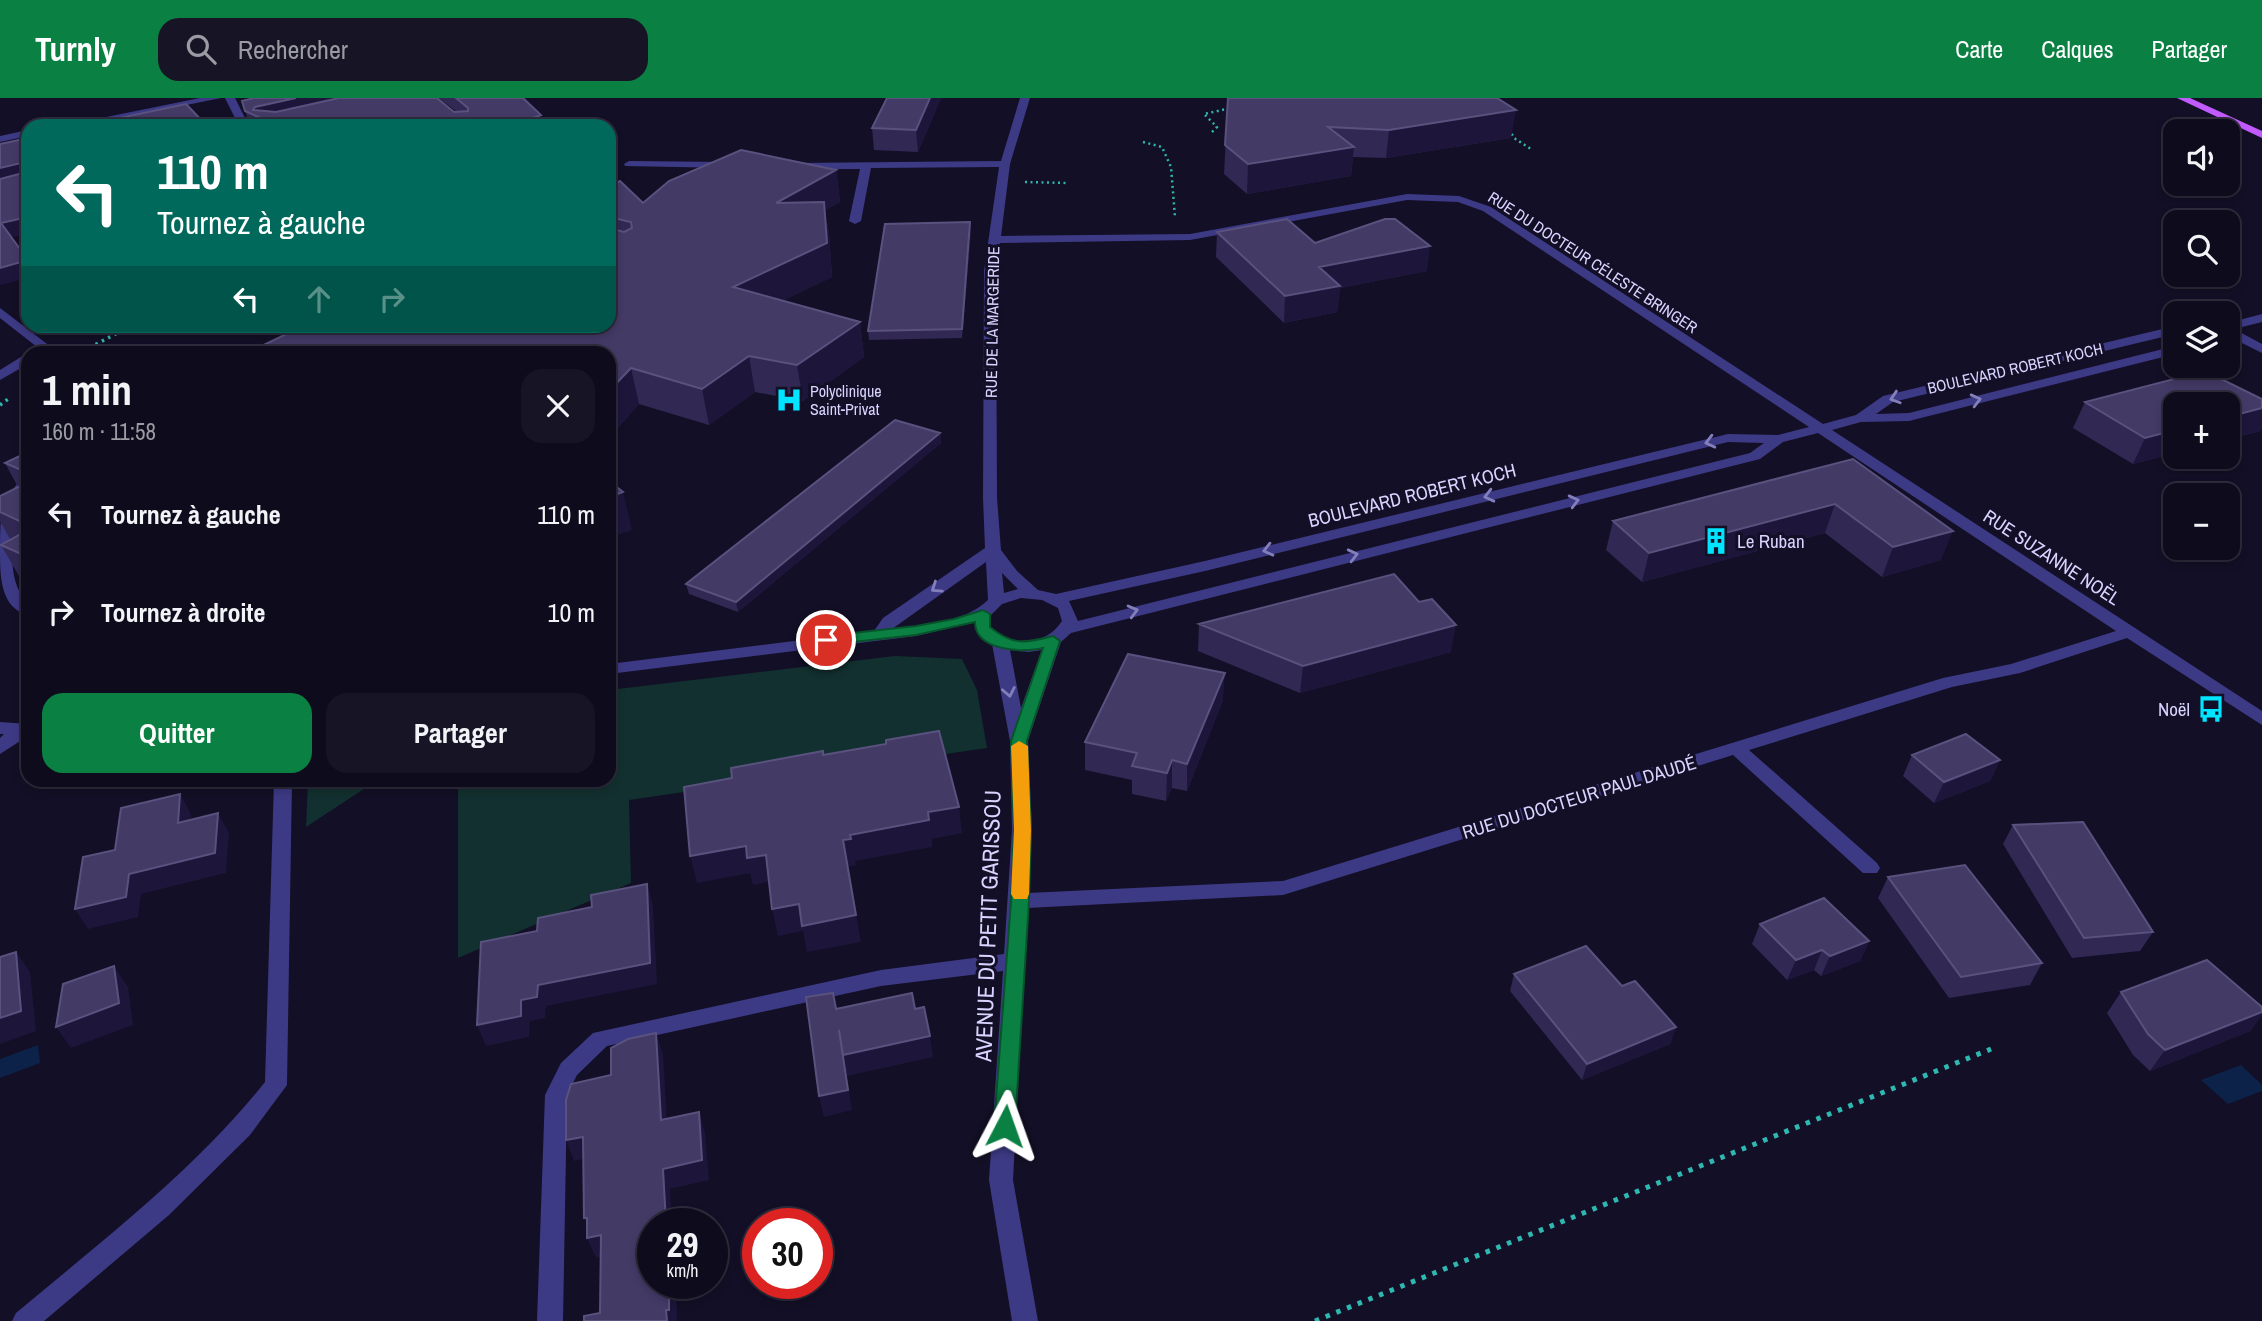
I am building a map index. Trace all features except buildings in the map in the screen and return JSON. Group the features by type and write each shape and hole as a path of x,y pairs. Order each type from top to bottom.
{"main road":[{"path":"2182,98 2262,135"},
{"path":"2199,98 2262,126"}],"street":[{"path":"104,119 216,98"},
{"path":"230,98 240,119"},
{"name":"RUE DE LA MARGERIDE","path":"996,600 990,498 990,271 1005,164 1025,98"},
{"path":"0,139 21,134"},
{"path":"629,164 739,166"},
{"path":"783,166 1005,164"},
{"path":"855,221 866,166"},
{"name":"RUE DU DOCTEUR CÉLESTE BRINGER","path":"993,240 1190,237 1407,197 1459,199 1487,209 1819,428"},
{"path":"0,312 21,328"},
{"path":"2240,325 2262,318"},
{"path":"28,333 45,346"},
{"name":"BOULEVARD ROBERT KOCH","path":"1860,418 1888,399 2163,333"},
{"path":"2240,336 2262,349"},
{"name":"BOULEVARD ROBERT KOCH","path":"1056,599 1205,566 1728,438 1778,439 1860,418 1909,417 2163,353"},
{"path":"0,376 21,362"},
{"name":"RUE SUZANNE NOËL","path":"1819,428 2262,719"},
{"name":"BOULEVARD ROBERT KOCH","path":"1067,629 1755,456 1778,439"},
{"path":"21,489 6,513 1,541 1,573 13,597 21,604"},
{"path":"881,633 898,615 993,550 1011,574 1032,593"},
{"path":"616,668 881,633 916,631 957,623 983,614 996,600 1032,593 1056,599 1069,613 1070,621 1067,629 1053,641 1026,647 993,639 916,631"},
{"path":"983,614 983,628 993,639"},
{"name":"RUE DU DOCTEUR PAUL DAUDÉ","path":"1020,901 1283,888 1949,682 2014,669 2129,632"},
{"name":"AVENUE DU PETIT GARISSOU","path":"993,639 1019,741 1022,830 1020,901 1001,1181 1025,1321"},
{"name":"AVENUE DU PETIT GARISSOU","path":"1019,741 1053,641"},
{"path":"0,728 21,730"},
{"path":"0,748 21,732"},
{"path":"1736,748 1870,868"},
{"path":"25,1321 161,1207 242,1128 276,1085 283,787"},
{"path":"550,1321 556,1095 569,1069 601,1039 881,978 1016,961"}],"path":[{"path":"1212,132 1217,127 1204,114 1232,108"},
{"path":"1505,126 1514,138 1531,149"},
{"path":"1143,142 1162,147 1171,167 1176,232 1158,232 1160,239"},
{"path":"1003,178 1039,184 1069,183"},
{"path":"92,346 118,333"},
{"path":"1315,1321 1991,1049"}],"green space":[{"path":"895,656 962,659 977,690 987,748 629,800 631,883 458,958 458,787 616,787 616,689"},
{"path":"308,787 367,787 306,827"}],"water":[{"path":"38,1045 40,1063 0,1078 0,1059"},
{"path":"2241,1065 2262,1085 2262,1091 2228,1104 2201,1080"}],"slow traffic":[{"path":"1019,746 1022,830 1020,894"}],"place":[{"name":"Polyclinique Saint-Privat","path":"789,400"},
{"name":"Le Ruban","path":"1716,541"},
{"name":"Noël","path":"2211,709"}],"route":[{"path":"826,640 916,631 957,623 983,614 983,628 992,639 1000,643 1026,647 1053,641 1019,741 1022,830 1020,901 1005,1126"}]}
